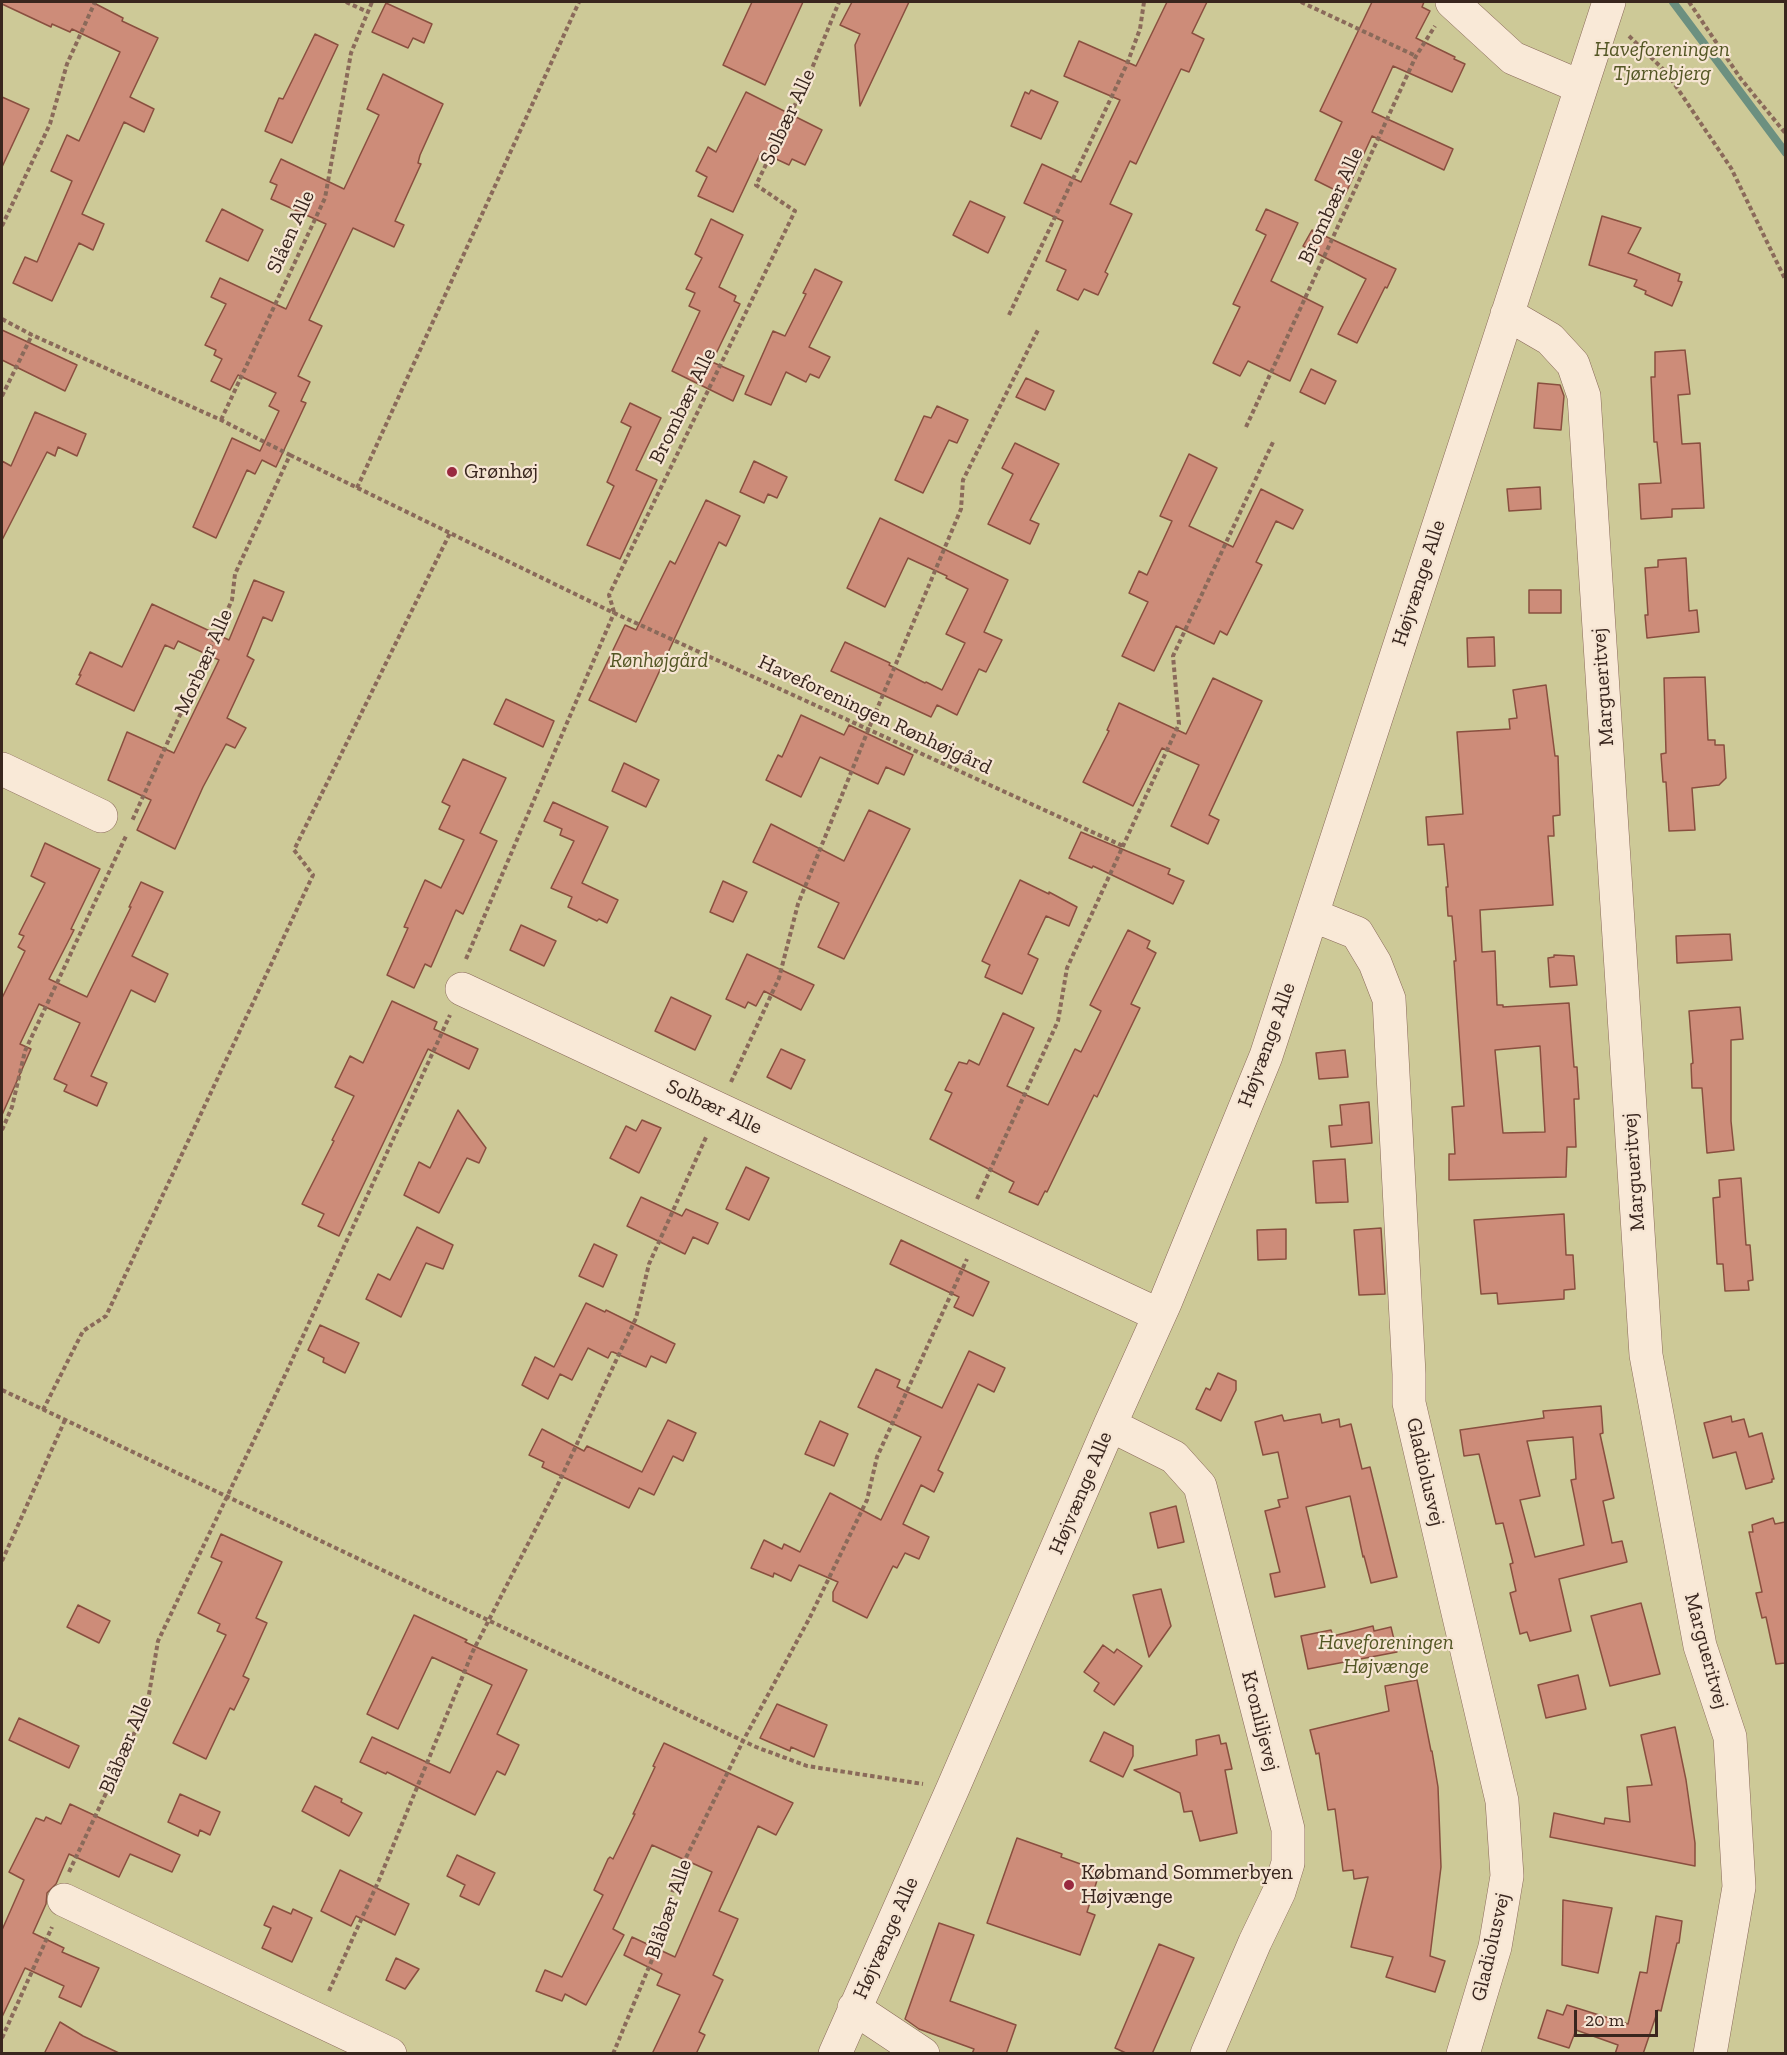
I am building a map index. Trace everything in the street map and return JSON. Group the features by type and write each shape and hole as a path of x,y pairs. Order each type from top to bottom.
{"street":[{"name":"Højvænge Alle","path":"835,2054 1159,1315 1266,1056 1607,7"},
{"path":"1445,10 1513,58 1581,87"},
{"name":"Margueritvej","path":"1507,314 1550,339 1573,364 1584,396 1646,1355 1700,1646 1730,1737 1739,1887 1710,2054"},
{"path":"2,769 101,816"},
{"name":"Gladiolusvej","path":"1312,915 1357,933 1375,963 1389,999 1409,1403 1502,1801 1507,1876 1495,1947 1463,2054"},
{"name":"Solbær Alle","path":"462,989 1159,1315"},
{"name":"Kronliljevej","path":"1110,1425 1174,1457 1200,1486 1288,1829 1288,1863 1279,1892 1207,2054"},
{"path":"64,1900 390,2054"},
{"path":"854,2008 914,2051"}],"path":[{"path":"2,226 50,124 67,64 95,2"},
{"path":"346,2 368,12"},
{"name":"Slåen Alle","path":"221,420 325,198 351,53 372,2"},
{"path":"357,488 579,2"},
{"name":"Solbær Alle","path":"792,214 795,211 756,185 808,78 838,2"},
{"path":"1009,315 1127,64 1140,30 1144,2"},
{"path":"1301,2 1416,56"},
{"path":"1689,2 1741,79 1785,134"},
{"path":"1607,7 1674,82 1731,168 1785,281"},
{"name":"Brombær Alle","path":"1246,427 1416,56 1445,10"},
{"name":"Brombær Alle","path":"615,613 609,596 792,214"},
{"path":"2,319 32,335 221,420 290,455"},
{"path":"869,728 962,509 963,480 1038,330"},
{"path":"2,396 32,335"},
{"path":"973,1228 1058,1021 1067,968 1179,724 1173,656 1274,440"},
{"name":"Haveforeningen Rønhøjgård","path":"290,455 615,613 1123,846"},
{"name":"Morbær Alle","path":"2,1130 12,1107 25,1051 129,829 232,600 235,574 290,455"},
{"path":"43,1410 83,1332 106,1316 314,875 294,850 450,533"},
{"name":"Blåbær Alle","path":"613,2054 656,1950 676,1876 743,1741 809,1619 867,1500 877,1457 973,1228"},
{"name":"Blåbær Alle","path":"2,2038 64,1900 66,1877 147,1706 158,1641 287,1371"},
{"path":"2,1390 743,1741 807,1766 953,1788"},
{"path":"2,1561 64,1420"},
{"path":"317,2019 379,1880 473,1651 552,1497"}],"green space":[{"name":"Rønhøjgård","path":"2,2 1785,2 1785,2053 2,2053"}],"building":[{"path":"2,2 92,2 123,18 122,21 158,38 130,97 154,109 144,132 124,122 82,214 104,224 93,250 79,243 52,301 13,283 25,257 37,262 72,181 51,171 67,135 79,141 120,52 72,29 70,32 52,24 51,27"},
{"path":"752,2 803,2 765,85 723,65"},
{"path":"852,2 909,2 860,106 855,45 860,34 840,25"},
{"path":"1167,2 1207,2 1192,33 1204,39 1189,72 1181,69 1136,164 1130,161 1110,204 1132,214 1105,272 1108,274 1098,295 1084,289 1078,300 1057,290 1066,270 1046,261 1063,221 1024,203 1042,164 1081,182 1120,100 1064,76 1079,41 1136,66"},
{"path":"1372,2 1424,2 1422,7 1430,11 1416,38 1465,64 1452,92 1393,66 1372,112 1453,149 1444,170 1372,136 1345,195 1315,180 1342,122 1320,111"},
{"path":"386,3 432,24 424,43 413,38 408,48 372,32"},
{"path":"315,34 338,45 292,143 265,131 279,98 283,99"},
{"path":"383,74 443,104 420,155 418,163 421,164 395,221 404,225 394,247 353,228 309,320 322,326 298,376 310,382 301,401 306,403 276,467 262,460 255,474 247,470 216,538 193,527 232,438 260,451 279,411 269,406 276,393 238,375 230,390 211,381 222,359 214,355 216,350 205,345 226,304 211,297 220,278 286,309 326,224 271,199 277,185 270,182 281,159 344,189 379,115 367,109"},
{"path":"1031,90 1058,102 1041,139 1011,126 1025,92 1029,94"},
{"path":"746,92 822,130 805,165 792,159 789,165 761,152 733,212 698,196 707,177 696,171 708,147 716,152"},
{"path":"2,97 29,109 2,167"},
{"path":"970,201 1005,217 988,253 953,235"},
{"path":"222,209 263,230 248,261 206,241"},
{"path":"1266,209 1298,223 1271,281 1323,307 1290,381 1248,361 1240,376 1213,363 1240,307 1233,304 1266,235 1256,230"},
{"path":"1602,216 1641,228 1628,253 1680,274 1678,281 1682,282 1672,306 1645,294 1646,291 1634,286 1637,280 1589,265"},
{"path":"711,219 743,235 719,287 736,296 734,301 740,304 712,362 744,376 733,401 672,371 700,311 689,306 695,293 686,289 702,258 695,254"},
{"path":"1312,230 1396,269 1357,343 1338,334 1366,279 1303,246"},
{"path":"815,269 842,282 809,347 830,357 819,378 810,374 806,382 786,372 771,405 745,394 773,331 785,336 806,294 803,293"},
{"path":"2,330 77,365 65,391 2,360"},
{"path":"1685,350 1690,394 1678,395 1682,444 1700,443 1704,508 1672,509 1672,517 1641,519 1639,484 1661,483 1657,442 1654,442 1651,377 1655,377 1655,352"},
{"path":"1311,369 1336,381 1325,404 1300,392"},
{"path":"1026,378 1054,391 1045,410 1016,397"},
{"path":"1538,383 1560,385 1564,396 1561,430 1534,428"},
{"path":"630,403 661,418 636,470 657,480 620,559 587,545 614,486 607,482 631,427 621,422"},
{"path":"937,406 968,420 957,443 949,440 923,493 895,480 924,416 931,418"},
{"path":"35,412 86,434 77,456 58,447 55,456 47,452 2,540 2,461 11,466"},
{"path":"1015,443 1059,464 1030,520 1039,524 1030,544 988,524 1013,474 1002,468"},
{"path":"1189,454 1217,468 1189,526 1233,547 1261,489 1303,510 1293,529 1276,521 1256,562 1262,565 1227,635 1220,631 1214,644 1176,626 1154,671 1122,656 1148,602 1129,593 1139,571 1147,575 1172,521 1160,516"},
{"path":"754,461 787,477 777,498 768,494 764,503 740,492"},
{"path":"1540,487 1541,509 1509,511 1507,489"},
{"path":"706,500 740,516 726,546 719,542 636,722 589,700 625,625 636,630 670,561 675,564"},
{"path":"880,518 1008,580 984,632 1002,640 986,672 979,669 957,715 937,705 931,717 831,671 845,642 942,690 965,643 946,634 968,589 946,578 947,576 908,558 885,607 847,588"},
{"path":"1686,558 1689,611 1697,610 1699,632 1647,638 1645,568 1658,567 1658,560"},
{"path":"254,580 284,592 272,621 263,617 247,656 254,660 227,718 246,728 235,748 226,744 203,787 175,849 137,830 151,800 108,780 127,732 174,753 219,660 178,641 174,649 165,645 134,711 76,684 90,652 122,667 152,604 229,640"},
{"path":"1529,590 1561,590 1561,613 1529,613"},
{"path":"1494,637 1495,666 1468,667 1467,638"},
{"path":"1705,677 1708,740 1715,740 1715,745 1724,745 1726,778 1719,785 1692,788 1695,830 1669,831 1666,782 1663,782 1661,754 1666,753 1664,678"},
{"path":"1213,678 1262,701 1209,815 1219,820 1208,844 1171,826 1199,765 1162,748 1133,806 1083,782 1109,731 1107,730 1119,703 1186,734"},
{"path":"1546,685 1555,756 1558,756 1560,815 1553,816 1554,836 1548,836 1553,905 1480,910 1482,952 1495,951 1497,1005 1503,1005 1503,1007 1569,1003 1579,1099 1574,1099 1576,1147 1567,1147 1566,1177 1449,1180 1449,1154 1455,1154 1452,1107 1464,1106 1454,961 1456,961 1452,916 1448,916 1444,844 1428,845 1426,817 1463,814 1457,732 1510,729 1509,719 1517,718 1513,690","holes":["1540,1046 1545,1132 1503,1133 1495,1050"]},
{"path":"506,699 554,721 543,747 494,724"},
{"path":"801,715 844,735 849,725 913,755 904,775 886,767 878,784 820,757 801,797 766,780 778,755 782,757"},
{"path":"463,759 506,778 480,833 497,841 463,914 456,910 431,967 425,964 414,988 387,975 408,928 404,927 425,880 441,888 464,840 439,829 450,806 442,802"},
{"path":"624,763 659,780 646,807 612,791"},
{"path":"553,802 608,827 582,883 618,900 607,923 599,919 597,921 568,907 572,897 551,888 574,841 560,835 562,829 544,821"},
{"path":"869,810 910,829 844,959 818,947 839,903 753,862 771,824 844,861"},
{"path":"1081,832 1170,869 1168,874 1184,881 1173,904 1093,866 1092,868 1069,858"},
{"path":"45,843 100,869 71,929 74,930 49,979 87,997 141,882 163,892 132,956 168,974 155,1002 131,990 91,1076 107,1083 97,1106 64,1091 67,1085 54,1079 80,1023 39,1004 20,1044 31,1049 2,1115 2,998 25,951 18,947 24,936 19,934 45,883 31,876"},
{"path":"1020,880 1077,907 1069,926 1046,916 1028,954 1038,959 1022,994 985,977 990,965 982,961"},
{"path":"723,881 747,892 733,922 710,912"},
{"path":"521,925 556,941 544,966 510,950"},
{"path":"1128,930 1150,941 1147,948 1156,953 1131,1004 1140,1008 1097,1097 1094,1095 1047,1192 1045,1191 1038,1205 1009,1192 1014,1182 930,1139 952,1093 945,1090 959,1062 967,1064 969,1060 979,1065 1003,1013 1034,1028 1007,1086 1048,1105 1075,1049 1081,1052 1101,1011 1090,1005"},
{"path":"1730,934 1732,960 1677,963 1676,936"},
{"path":"747,954 814,985 801,1010 764,991 756,1006 748,1002 745,1008 726,999"},
{"path":"1554,955 1574,956 1577,985 1550,987 1548,958"},
{"path":"671,997 711,1016 695,1050 655,1031"},
{"path":"392,1001 437,1022 434,1029 478,1049 469,1069 428,1049 339,1236 318,1226 324,1214 302,1204 354,1096 335,1087 350,1056 363,1063"},
{"path":"1740,1007 1743,1039 1731,1040 1731,1121 1734,1150 1707,1153 1702,1088 1692,1088 1691,1064 1693,1063 1689,1011"},
{"path":"781,1049 805,1060 791,1089 767,1077"},
{"path":"1345,1050 1348,1077 1319,1079 1316,1053"},
{"path":"1369,1102 1372,1143 1331,1147 1329,1126 1342,1125 1340,1105"},
{"path":"458,1110 486,1148 479,1163 467,1158 439,1213 404,1195 419,1162 430,1168"},
{"path":"642,1120 661,1128 639,1173 610,1158 626,1126 636,1131"},
{"path":"1345,1159 1348,1202 1316,1203 1313,1161"},
{"path":"746,1167 769,1178 749,1220 726,1209"},
{"path":"1741,1178 1746,1245 1750,1245 1753,1280 1748,1281 1749,1290 1725,1291 1723,1264 1717,1264 1713,1198 1720,1197 1719,1180"},
{"path":"641,1197 682,1216 686,1209 718,1223 708,1244 693,1237 685,1254 627,1226"},
{"path":"1564,1214 1566,1255 1573,1255 1575,1289 1564,1290 1564,1299 1498,1304 1497,1293 1481,1294 1474,1220"},
{"path":"417,1227 453,1245 443,1269 426,1263 401,1317 366,1299 378,1274 390,1280"},
{"path":"1381,1228 1385,1294 1359,1295 1354,1230"},
{"path":"1286,1229 1286,1259 1258,1260 1257,1230"},
{"path":"901,1240 989,1282 973,1316 954,1307 959,1297 890,1264"},
{"path":"594,1244 617,1255 603,1287 579,1276"},
{"path":"586,1303 605,1312 606,1310 675,1344 666,1363 651,1356 646,1367 613,1352 608,1358 588,1348 572,1380 560,1374 548,1399 522,1385 535,1357 554,1367"},
{"path":"320,1325 359,1343 345,1373 323,1362 324,1358 308,1350"},
{"path":"969,1351 1005,1368 994,1392 978,1384 938,1470 943,1473 934,1492 921,1485 903,1524 929,1537 919,1559 905,1553 897,1568 893,1566 867,1618 833,1601 833,1592 838,1582 799,1565 791,1581 774,1573 773,1577 751,1568 764,1540 782,1549 784,1544 800,1552 830,1493 881,1520 921,1437 858,1407 876,1369 900,1380 897,1387 942,1408"},
{"path":"1218,1373 1236,1381 1236,1390 1221,1421 1196,1409 1206,1388 1210,1390"},
{"path":"1601,1406 1603,1433 1600,1434 1614,1498 1603,1501 1612,1543 1622,1541 1627,1562 1559,1579 1571,1631 1530,1641 1527,1632 1520,1634 1510,1593 1516,1591 1510,1564 1513,1563 1503,1523 1496,1524 1479,1454 1464,1456 1460,1430 1544,1418 1543,1411","holes":["1573,1437 1576,1479 1571,1480 1584,1545 1535,1557 1520,1500 1540,1496 1527,1441"]},
{"path":"1320,1414 1322,1423 1339,1419 1340,1427 1351,1424 1362,1469 1370,1467 1397,1577 1371,1583 1350,1496 1306,1507 1325,1587 1275,1597 1270,1574 1280,1572 1265,1511 1280,1507 1278,1500 1288,1498 1278,1452 1263,1455 1255,1422 1282,1415 1284,1421"},
{"path":"1731,1416 1732,1422 1744,1419 1749,1437 1762,1433 1774,1479 1772,1482 1746,1489 1736,1452 1713,1458 1704,1423"},
{"path":"668,1420 696,1433 683,1461 673,1456 654,1495 639,1488 629,1508 542,1467 544,1462 529,1455 542,1429 584,1451 587,1446 642,1472"},
{"path":"820,1421 848,1434 834,1466 805,1454"},
{"path":"1176,1506 1184,1542 1158,1548 1150,1513"},
{"path":"1773,1518 1775,1524 1785,1522 1785,1663 1776,1664 1766,1617 1762,1618 1756,1593 1762,1592 1749,1532 1753,1532 1752,1525"},
{"path":"221,1534 282,1562 256,1618 267,1623 243,1676 249,1679 234,1710 230,1708 206,1759 173,1743 226,1635 217,1631 220,1624 198,1613 222,1562 211,1557"},
{"path":"1161,1589 1171,1626 1149,1657 1133,1595"},
{"path":"1641,1603 1660,1674 1610,1686 1591,1616"},
{"path":"78,1605 110,1621 99,1643 67,1627"},
{"path":"414,1615 467,1640 465,1642 527,1670 497,1734 519,1745 505,1775 497,1771 475,1815 387,1772 386,1774 360,1762 372,1737 450,1773 492,1685 432,1657 398,1729 367,1714"},
{"path":"1373,1626 1374,1631 1391,1627 1397,1652 1308,1669 1301,1636 1331,1630 1333,1636"},
{"path":"1103,1645 1114,1653 1117,1649 1142,1666 1114,1705 1094,1691 1099,1683 1084,1672"},
{"path":"1578,1675 1586,1709 1546,1718 1538,1685"},
{"path":"1417,1680 1438,1787 1441,1867 1430,1956 1445,1961 1435,1992 1386,1977 1393,1957 1351,1947 1368,1877 1354,1879 1353,1870 1343,1871 1335,1809 1328,1810 1319,1753 1316,1754 1310,1730 1389,1711 1385,1686"},
{"path":"777,1704 827,1725 814,1757 791,1747 790,1751 760,1738"},
{"path":"19,1718 79,1746 69,1768 9,1740"},
{"path":"1675,1727 1686,1780 1695,1843 1695,1866 1550,1837 1554,1813 1604,1824 1605,1818 1630,1822 1627,1787 1652,1785 1641,1735"},
{"path":"1104,1732 1133,1746 1133,1756 1123,1777 1090,1761"},
{"path":"1219,1735 1221,1744 1226,1743 1232,1769 1225,1770 1237,1833 1200,1841 1192,1811 1184,1812 1180,1793 1134,1770 1197,1755 1196,1740"},
{"path":"664,1743 793,1803 776,1835 758,1826 719,1911 738,1919 713,1975 723,1980 699,2032 705,2035 696,2054 652,2054 680,1995 657,1985 662,1974 624,1955 632,1937 675,1957 712,1872 652,1845 613,1929 624,1935 586,2005 565,1994 562,2001 536,1991 545,1970 562,1977 603,1895 594,1890 608,1859 610,1857 613,1859 635,1814 633,1814"},
{"path":"315,1786 342,1799 341,1802 362,1813 349,1836 302,1811"},
{"path":"180,1794 220,1812 210,1835 200,1830 198,1836 168,1822"},
{"path":"70,1804 180,1855 172,1872 130,1854 119,1877 69,1854 56,1884 47,1893 46,1904 33,1933 64,1948 62,1952 99,1968 81,2007 59,1997 64,1986 25,1968 2,2017 2,1930 24,1880 9,1872 36,1818 44,1821 46,1817 61,1824"},
{"path":"1017,1838 1100,1871 1087,1912 1095,1915 1080,1955 987,1923"},
{"path":"457,1855 495,1873 479,1905 460,1896 465,1885 447,1876"},
{"path":"340,1870 409,1904 395,1935 356,1916 351,1926 321,1911"},
{"path":"1563,1900 1612,1908 1598,1973 1562,1965"},
{"path":"273,1906 291,1914 293,1909 312,1918 292,1962 262,1948 271,1928 264,1925"},
{"path":"1656,1916 1682,1921 1679,1943 1677,1943 1661,2011 1658,2010 1643,2054 1615,2054 1618,2045 1576,2030 1569,2048 1538,2038 1547,2010 1563,2015 1567,2005 1628,2024 1640,1972 1647,1973"},
{"path":"939,1923 974,1935 950,2001 1016,2025 1006,2054 972,2054 974,2049 919,2029 905,2019"},
{"path":"1159,1944 1194,1958 1152,2054 1128,2054 1115,2048"},
{"path":"396,1958 419,1969 405,1989 386,1980"},
{"path":"60,2022 83,2036 121,2054 44,2054"}],"waterway":[{"path":"1673,2 1786,153"}],"place":[{"name":"Grønhøj","path":"452,472"},
{"name":"Købmand Sommerbyen Højvænge","path":"1069,1885"}],"park label":[{"name":"Haveforeningen Tjørnebjerg","path":"1662,62"},
{"name":"Haveforeningen Højvænge","path":"1386,1655"}]}
